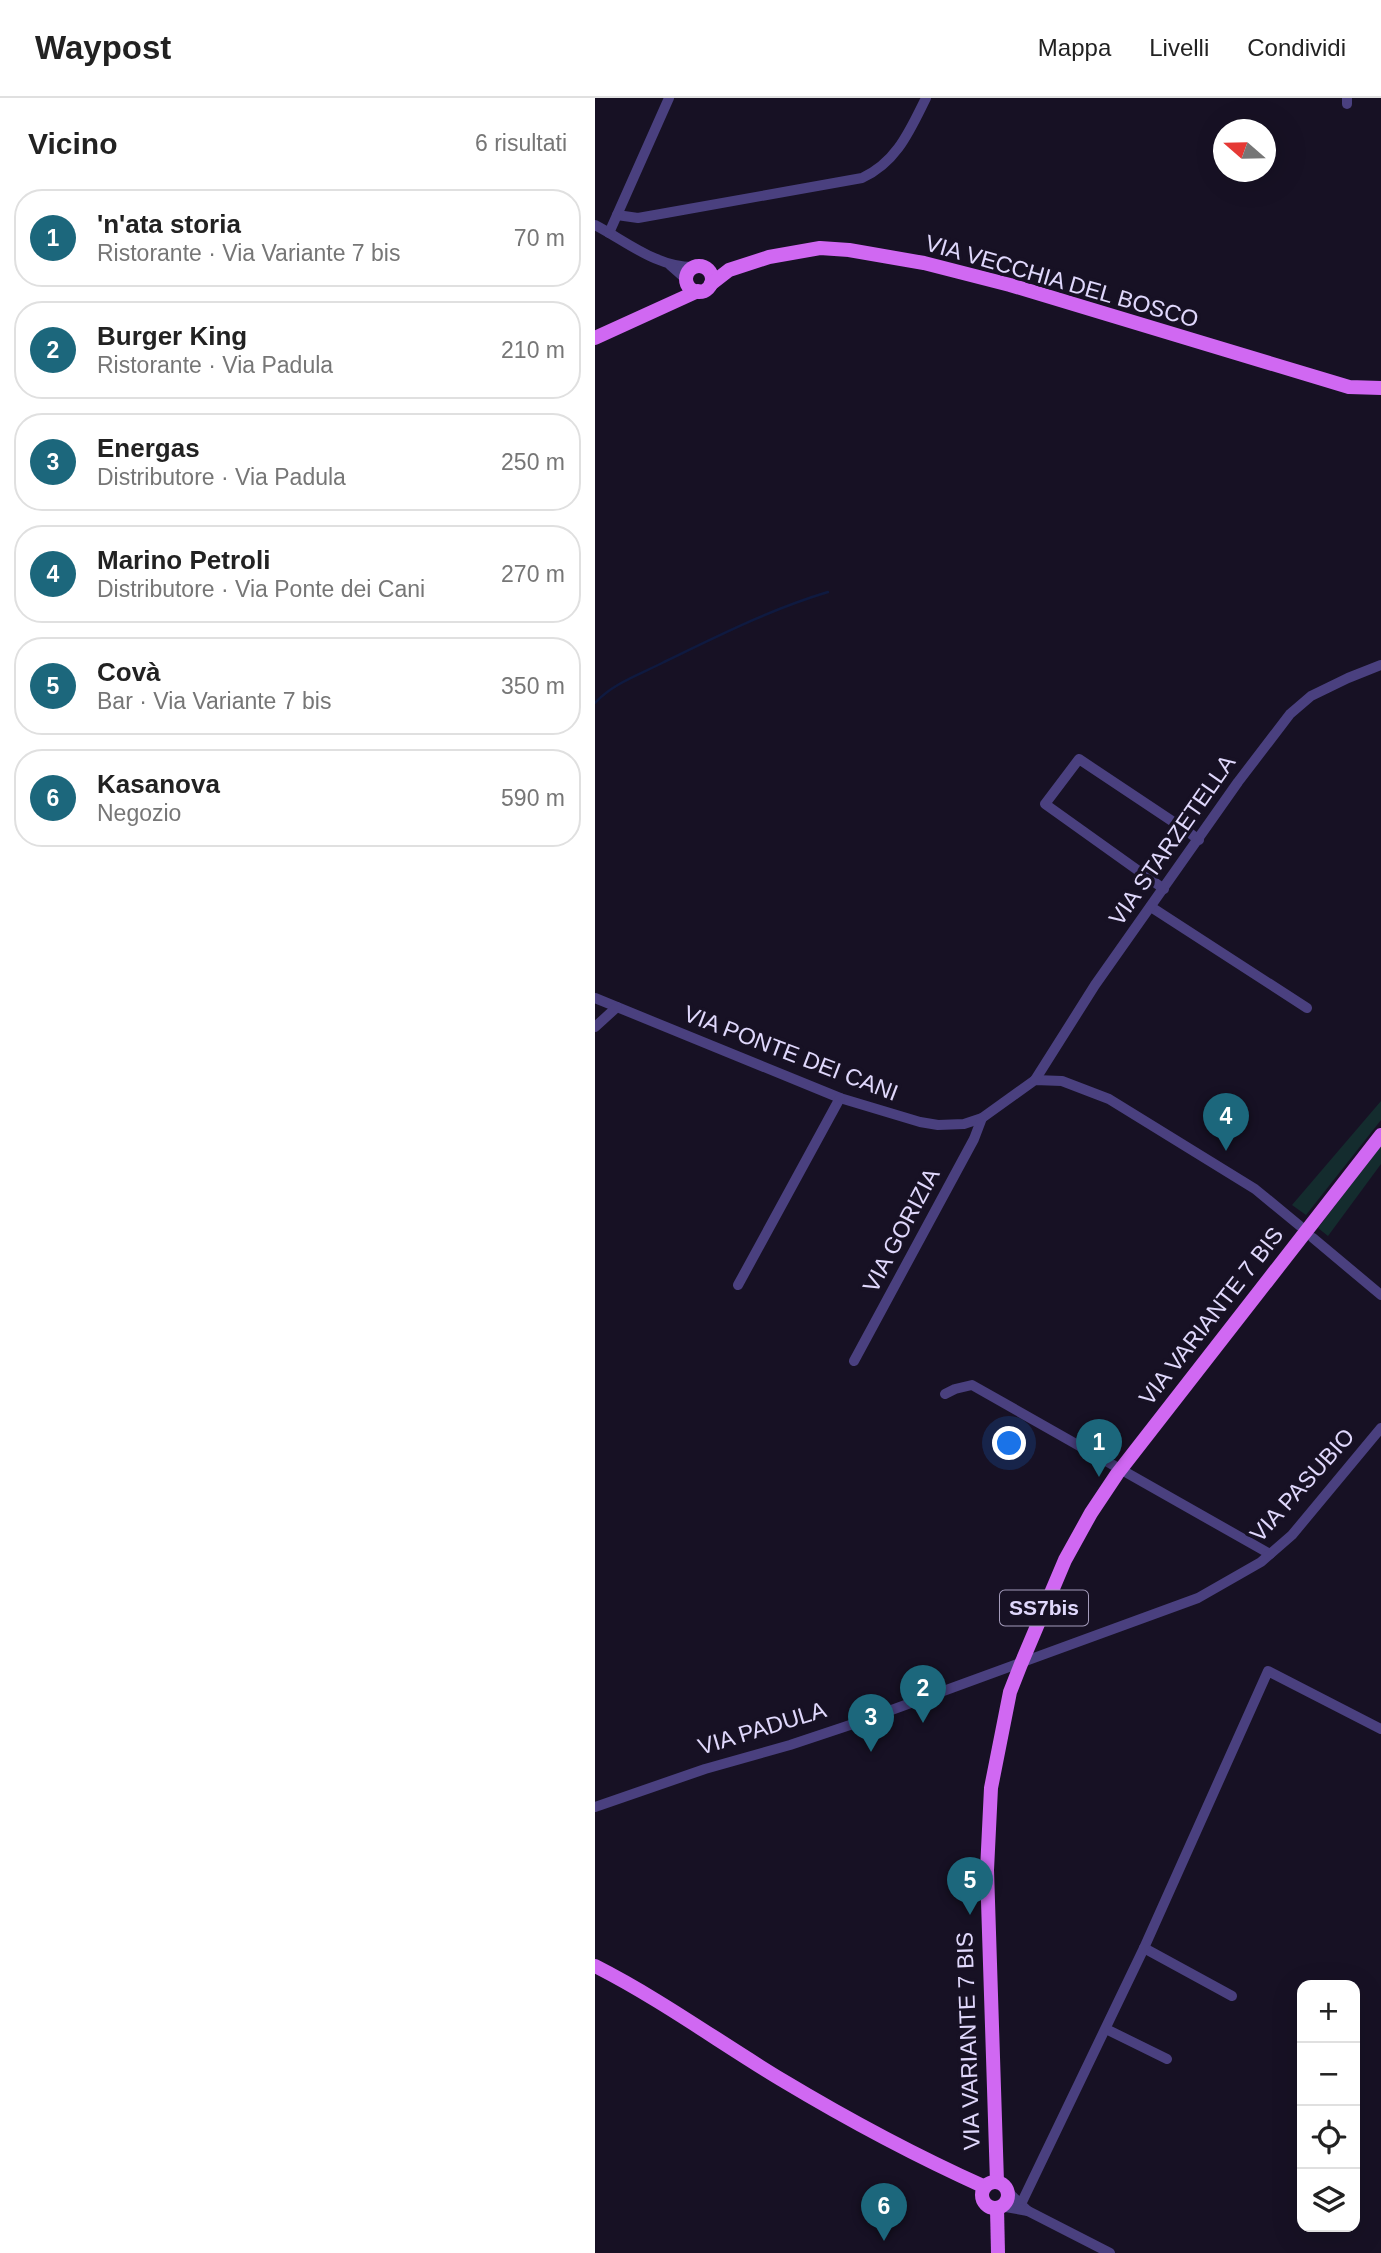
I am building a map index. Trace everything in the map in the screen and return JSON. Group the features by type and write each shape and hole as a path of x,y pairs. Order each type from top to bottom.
{"main road":[{"name":"VIA VECCHIA DEL BOSCO","path":"697,279 769,257 820,248 887,257 924,263 1010,285 1337,384 1381,388"},
{"path":"595,338 653,314 677,300 697,279"},
{"name":"VIA VARIANTE 7 BIS","path":"996,2187 989,1968 988,1829 999,1743 1010,1692 1065,1560 1091,1513 1120,1470 1381,1135"},
{"path":"595,1966 635,1986 782,2080 892,2141 996,2187 1006,2202 998,2207 985,2203 982,2195 996,2187"},
{"path":"998,2207 998,2253"}],"street":[{"path":"609,233 670,98"},
{"path":"617,215 638,218 862,178 874,173 894,155 906,139 926,98"},
{"path":"595,225 697,279"},
{"name":"VIA STARZETELLA","path":"1035,1080 1095,985 1238,782 1290,714 1311,696 1381,665"},
{"path":"1164,889 1045,804 1079,759 1199,840"},
{"path":"1151,907 1307,1008"},
{"name":"VIA PONTE DEI CANI","path":"595,998 840,1098 920,1122 937,1125 964,1124 982,1118 1035,1080"},
{"path":"595,1027 617,1007"},
{"path":"1035,1080 1062,1081 1109,1099 1255,1189 1300,1226"},
{"path":"738,1285 840,1098"},
{"name":"VIA GORIZIA","path":"854,1361 974,1139 982,1118"},
{"path":"1314,1238 1381,1295"},
{"path":"945,1394 972,1385 1270,1554"},
{"name":"VIA PASUBIO","path":"1021,1664 1198,1598 1261,1562 1292,1535 1381,1428"},
{"name":"VIA PADULA","path":"595,1807 705,1769 856,1723 1021,1664"},
{"path":"1024,2207 1145,1948 1268,1671 1381,1729"},
{"path":"1145,1948 1232,1996"},
{"path":"1106,2029 1167,2059"},
{"path":"996,2187 1024,2207 1110,2253"},
{"path":"998,2207 1024,2207"}],"green space":[{"path":"1381,1101 1381,1120 1306,1215 1292,1205"},
{"path":"1381,1145 1381,1164 1328,1236 1318,1228"}],"waterway":[{"path":"595,703 619,684 704,642 765,615 828,592"}],"place":[{"name":"Marino Petroli","path":"1226,1151"},
{"name":"'n'ata storia","path":"1099,1477"},
{"name":"Burger King","path":"923,1723"},
{"name":"Energas","path":"871,1752"},
{"name":"Covà","path":"970,1915"},
{"name":"Kasanova","path":"884,2241"}]}
